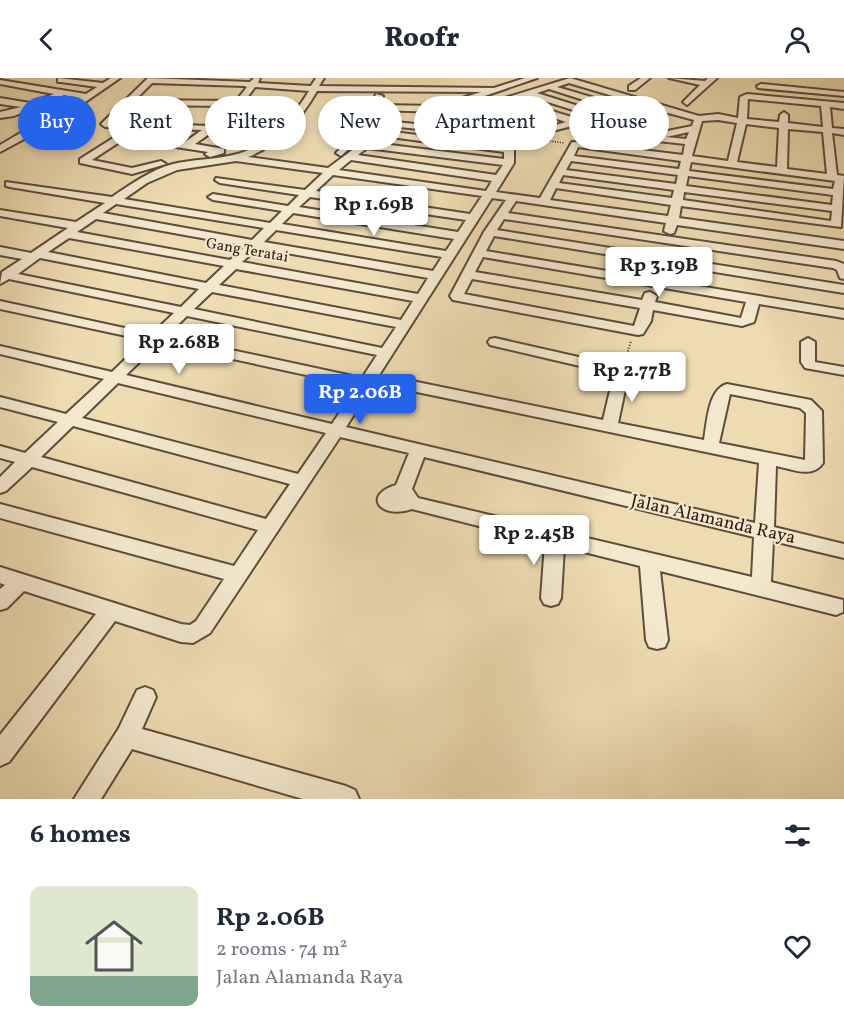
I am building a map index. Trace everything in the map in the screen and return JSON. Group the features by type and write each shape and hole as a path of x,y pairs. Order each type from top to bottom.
{"street":[{"path":"0,89 27,78"},
{"path":"90,96 116,78"},
{"path":"402,108 438,109 533,78"},
{"path":"632,88 646,78"},
{"path":"673,78 709,81"},
{"path":"40,88 63,79 105,86"},
{"path":"134,96 151,80 252,82 280,85 317,83 353,86 385,85 491,90"},
{"path":"518,96 569,80 622,96"},
{"path":"687,102 709,81"},
{"path":"0,82 82,96"},
{"path":"243,96 252,82"},
{"path":"3,277 143,182 175,167 236,158 260,148 287,126 317,83"},
{"path":"547,86 579,96"},
{"path":"755,96 757,88 761,86 844,94"},
{"path":"56,96 63,93"},
{"path":"528,93 569,106"},
{"path":"732,164 742,121 744,97 755,96 844,106"},
{"path":"0,100 18,103"},
{"path":"782,171 785,100"},
{"path":"554,185 837,225 839,178 827,130 825,104"},
{"path":"669,110 685,115 696,122"},
{"path":"0,115 18,112"},
{"path":"669,131 714,117 844,132"},
{"path":"509,198 457,296 638,331 644,321 678,204 696,122"},
{"path":"193,140 205,130"},
{"path":"402,137 509,157"},
{"path":"0,150 18,139"},
{"path":"669,140 691,142"},
{"path":"108,144 84,158 83,161 138,171 175,160 220,151 193,146"},
{"path":"402,148 509,157"},
{"path":"0,487 312,192 346,150"},
{"path":"327,171 359,150"},
{"path":"0,575 181,633 194,634 203,627 302,481 344,431 367,384 472,218 490,195 514,150"},
{"path":"543,202 572,150"},
{"path":"620,150 839,178"},
{"path":"350,157 499,179"},
{"path":"236,158 844,245"},
{"path":"569,158 838,192"},
{"path":"560,172 838,209"},
{"path":"220,180 312,192 472,218"},
{"path":"5,181 449,255"},
{"path":"213,197 460,237"},
{"path":"0,213 78,226"},
{"path":"502,214 836,265 843,268 844,274"},
{"path":"93,215 437,276"},
{"path":"490,232 844,289"},
{"name":"Gang Teratai","path":"67,234 422,299"},
{"path":"0,251 34,255 405,325"},
{"path":"479,253 844,314"},
{"path":"469,275 746,322 749,319 753,299"},
{"path":"3,277 387,353"},
{"path":"0,305 367,384"},
{"path":"495,342 622,371 609,427"},
{"path":"808,342 810,365 844,371"},
{"name":"Jalan Alamanda Raya","path":"0,350 844,551"},
{"path":"412,386 710,448 803,467 812,466 814,411 810,406 727,389 722,393 710,448"},
{"path":"0,402 302,481"},
{"path":"419,449 405,496 555,537 836,606"},
{"path":"0,452 271,527"},
{"path":"761,588 768,460"},
{"path":"0,511 238,575"},
{"path":"551,598 555,537"},
{"path":"649,560 657,640"},
{"path":"0,602 21,582"},
{"path":"0,754 111,610"},
{"path":"87,799 127,736 145,697"},
{"path":"127,736 346,799"}],"path":[{"path":"622,371 626,352 638,331"}]}
